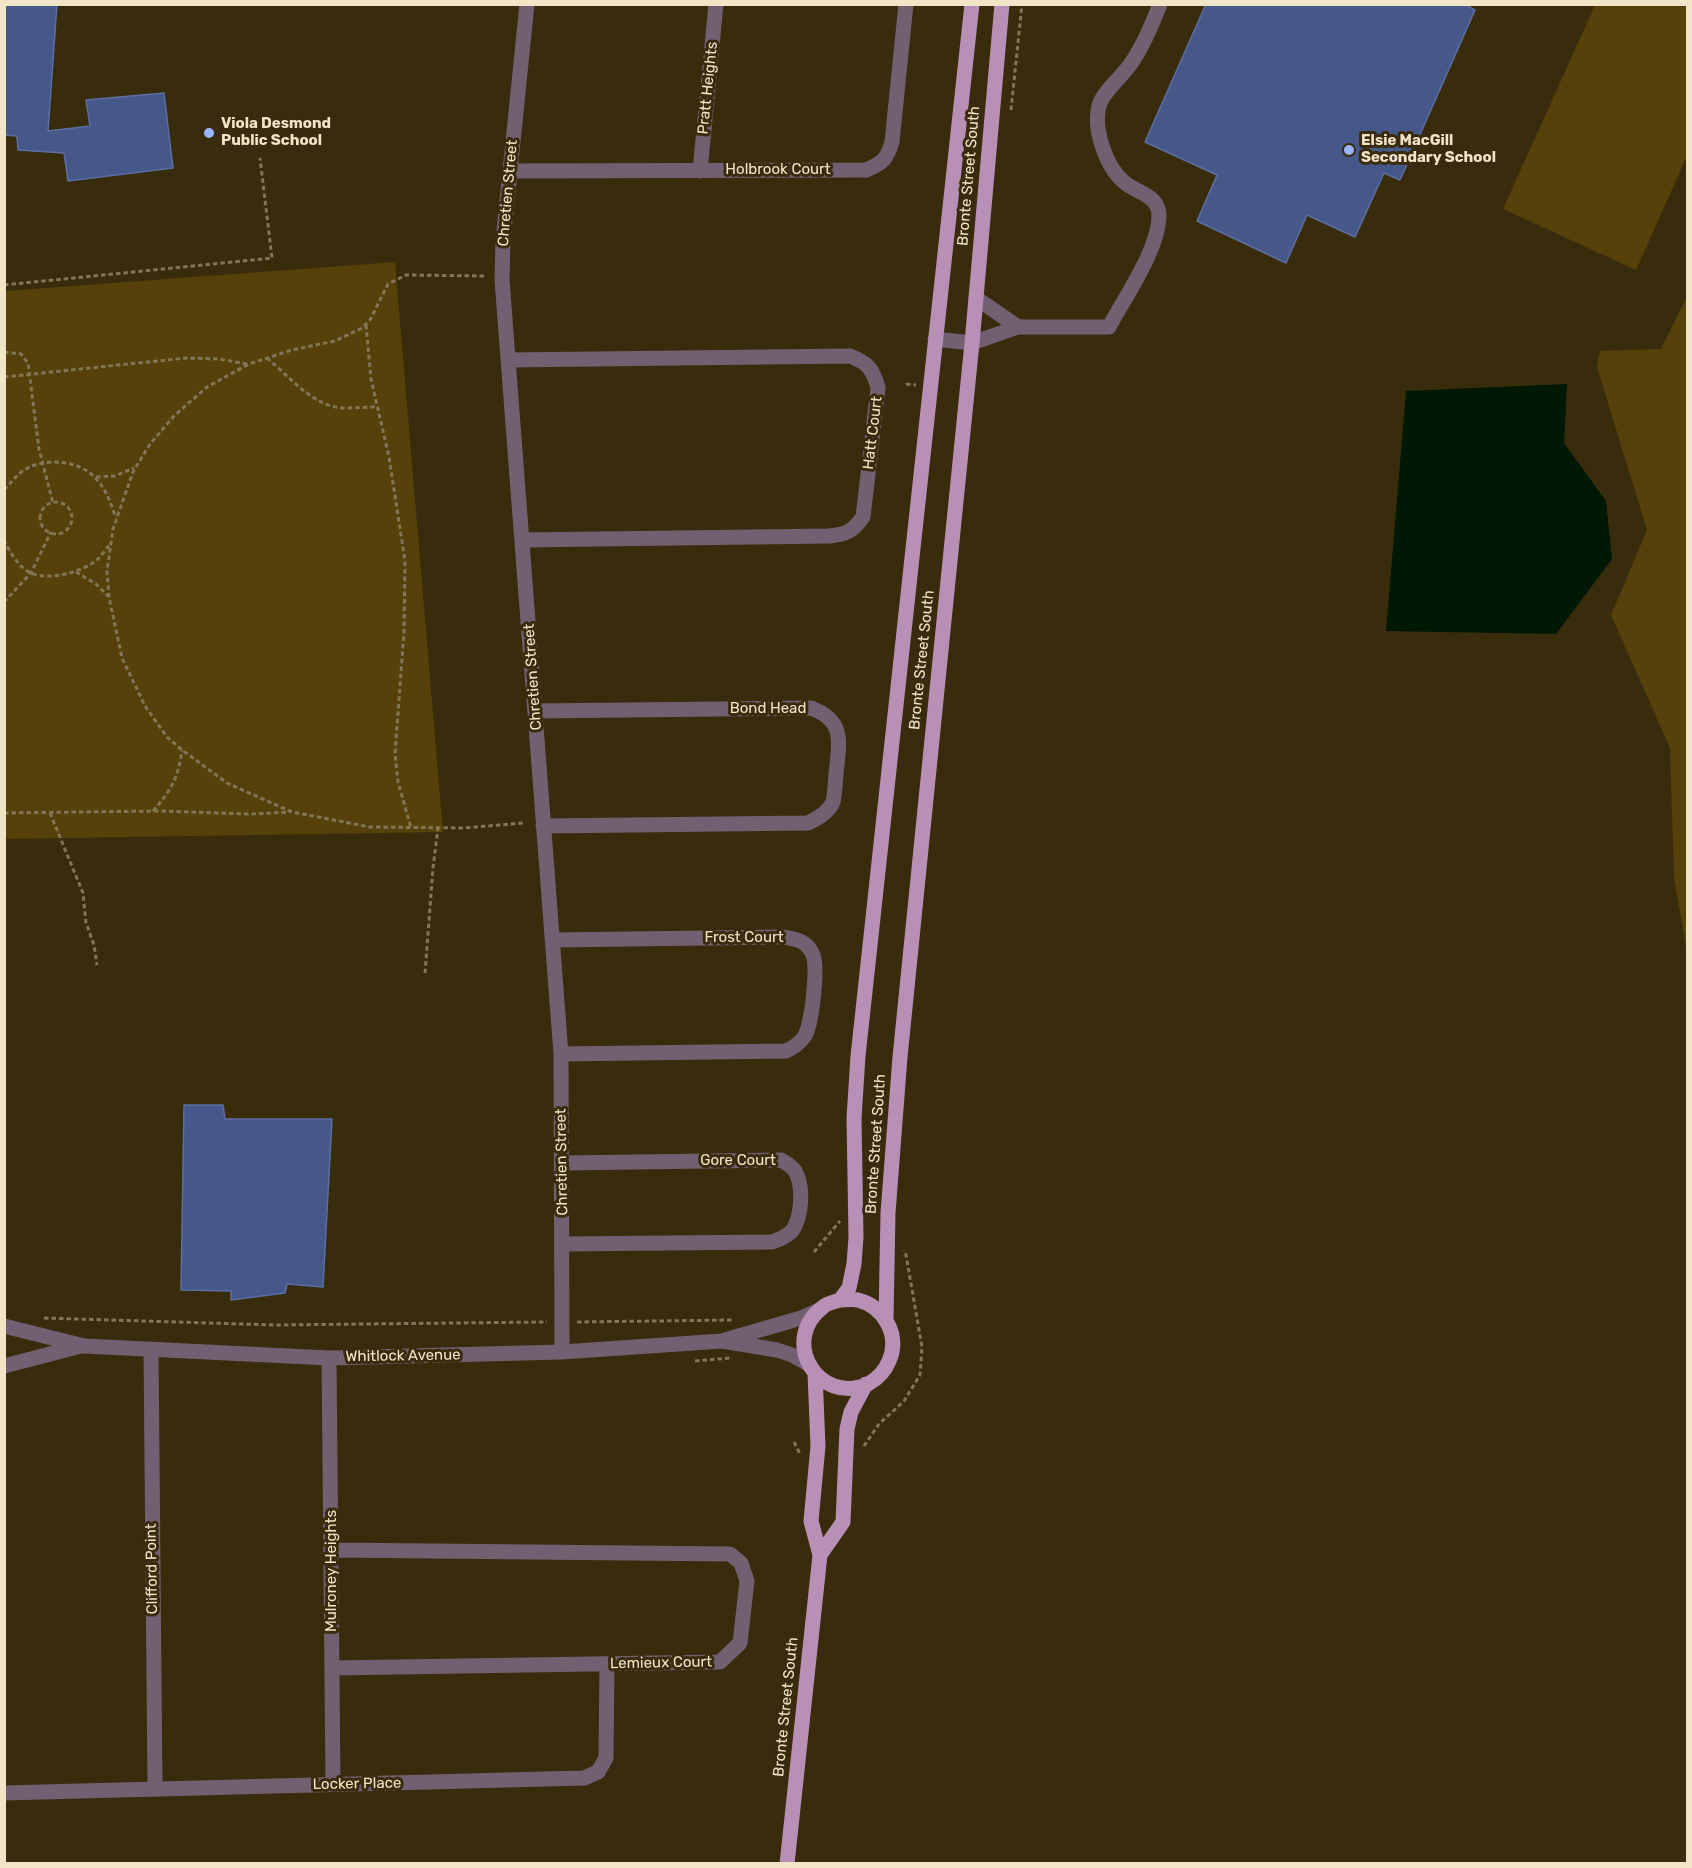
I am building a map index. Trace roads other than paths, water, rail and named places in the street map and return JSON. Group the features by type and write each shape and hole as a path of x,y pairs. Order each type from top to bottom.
{"main road":[{"name":"Bronte Street South","path":"840,1300 849,1288 853,1267 856,1237 854,1118 858,1056 972,4"},
{"name":"Bronte Street South","path":"886,1319 888,1213 900,1057 972,343 1002,4"},
{"path":"840,1300 857,1300 873,1306 886,1319 892,1335 893,1352 886,1368 874,1381 859,1388 841,1388 824,1382 812,1369 804,1353 803,1334 811,1318 824,1306 840,1300"},
{"name":"Bronte Street South","path":"787,1863 820,1555 811,1521 818,1446 812,1369"},
{"name":"Bronte Street South","path":"820,1555 843,1522 847,1429 850,1412 866,1384"}],"street":[{"name":"Chretien Street","path":"527,4 503,240 502,280 561,1054 562,1352"},
{"name":"Pratt Heights","path":"700,171 716,4"},
{"name":"Holbrook Court","path":"510,171 866,170 878,165 888,156 891,142 906,4"},
{"path":"935,339 972,343 1018,327 1109,327 1157,234 1159,212 1147,194 1124,183 1108,162 1099,136 1099,106 1131,64 1150,31 1160,4"},
{"path":"976,298 1018,327"},
{"name":"Hatt Court","path":"509,360 850,356 865,362 875,376 878,388 863,517 854,529 843,534 522,540"},
{"name":"Bond Head","path":"535,711 811,708 824,713 834,721 840,737 832,803 822,816 808,823 543,826"},
{"name":"Frost Court","path":"552,940 783,937 805,944 813,955 815,969 809,1024 805,1036 796,1046 786,1051 561,1054"},
{"name":"Gore Court","path":"562,1163 781,1160 794,1169 800,1181 801,1195 797,1221 792,1230 784,1238 772,1242 563,1245"},
{"name":"Whitlock Avenue","path":"4,1326 84,1346 329,1358 562,1352 722,1341 801,1318 819,1310"},
{"name":"Whitlock Avenue","path":"722,1341 777,1350 792,1355 812,1369"},
{"name":"Whitlock Avenue","path":"4,1366 84,1346"},
{"name":"Clifford Point","path":"151,1349 155,1789"},
{"name":"Mulroney Heights","path":"329,1358 333,1784"},
{"name":"Lemieux Court","path":"332,1550 730,1554 741,1563 747,1581 740,1643 720,1662 332,1668"},
{"name":"Locker Place","path":"4,1792 584,1778 598,1772 606,1758 607,1664"}],"place":[{"name":"Viola Desmond Public School","path":"209,133"},
{"name":"Elsie MacGill Secondary School","path":"1349,150"}]}
